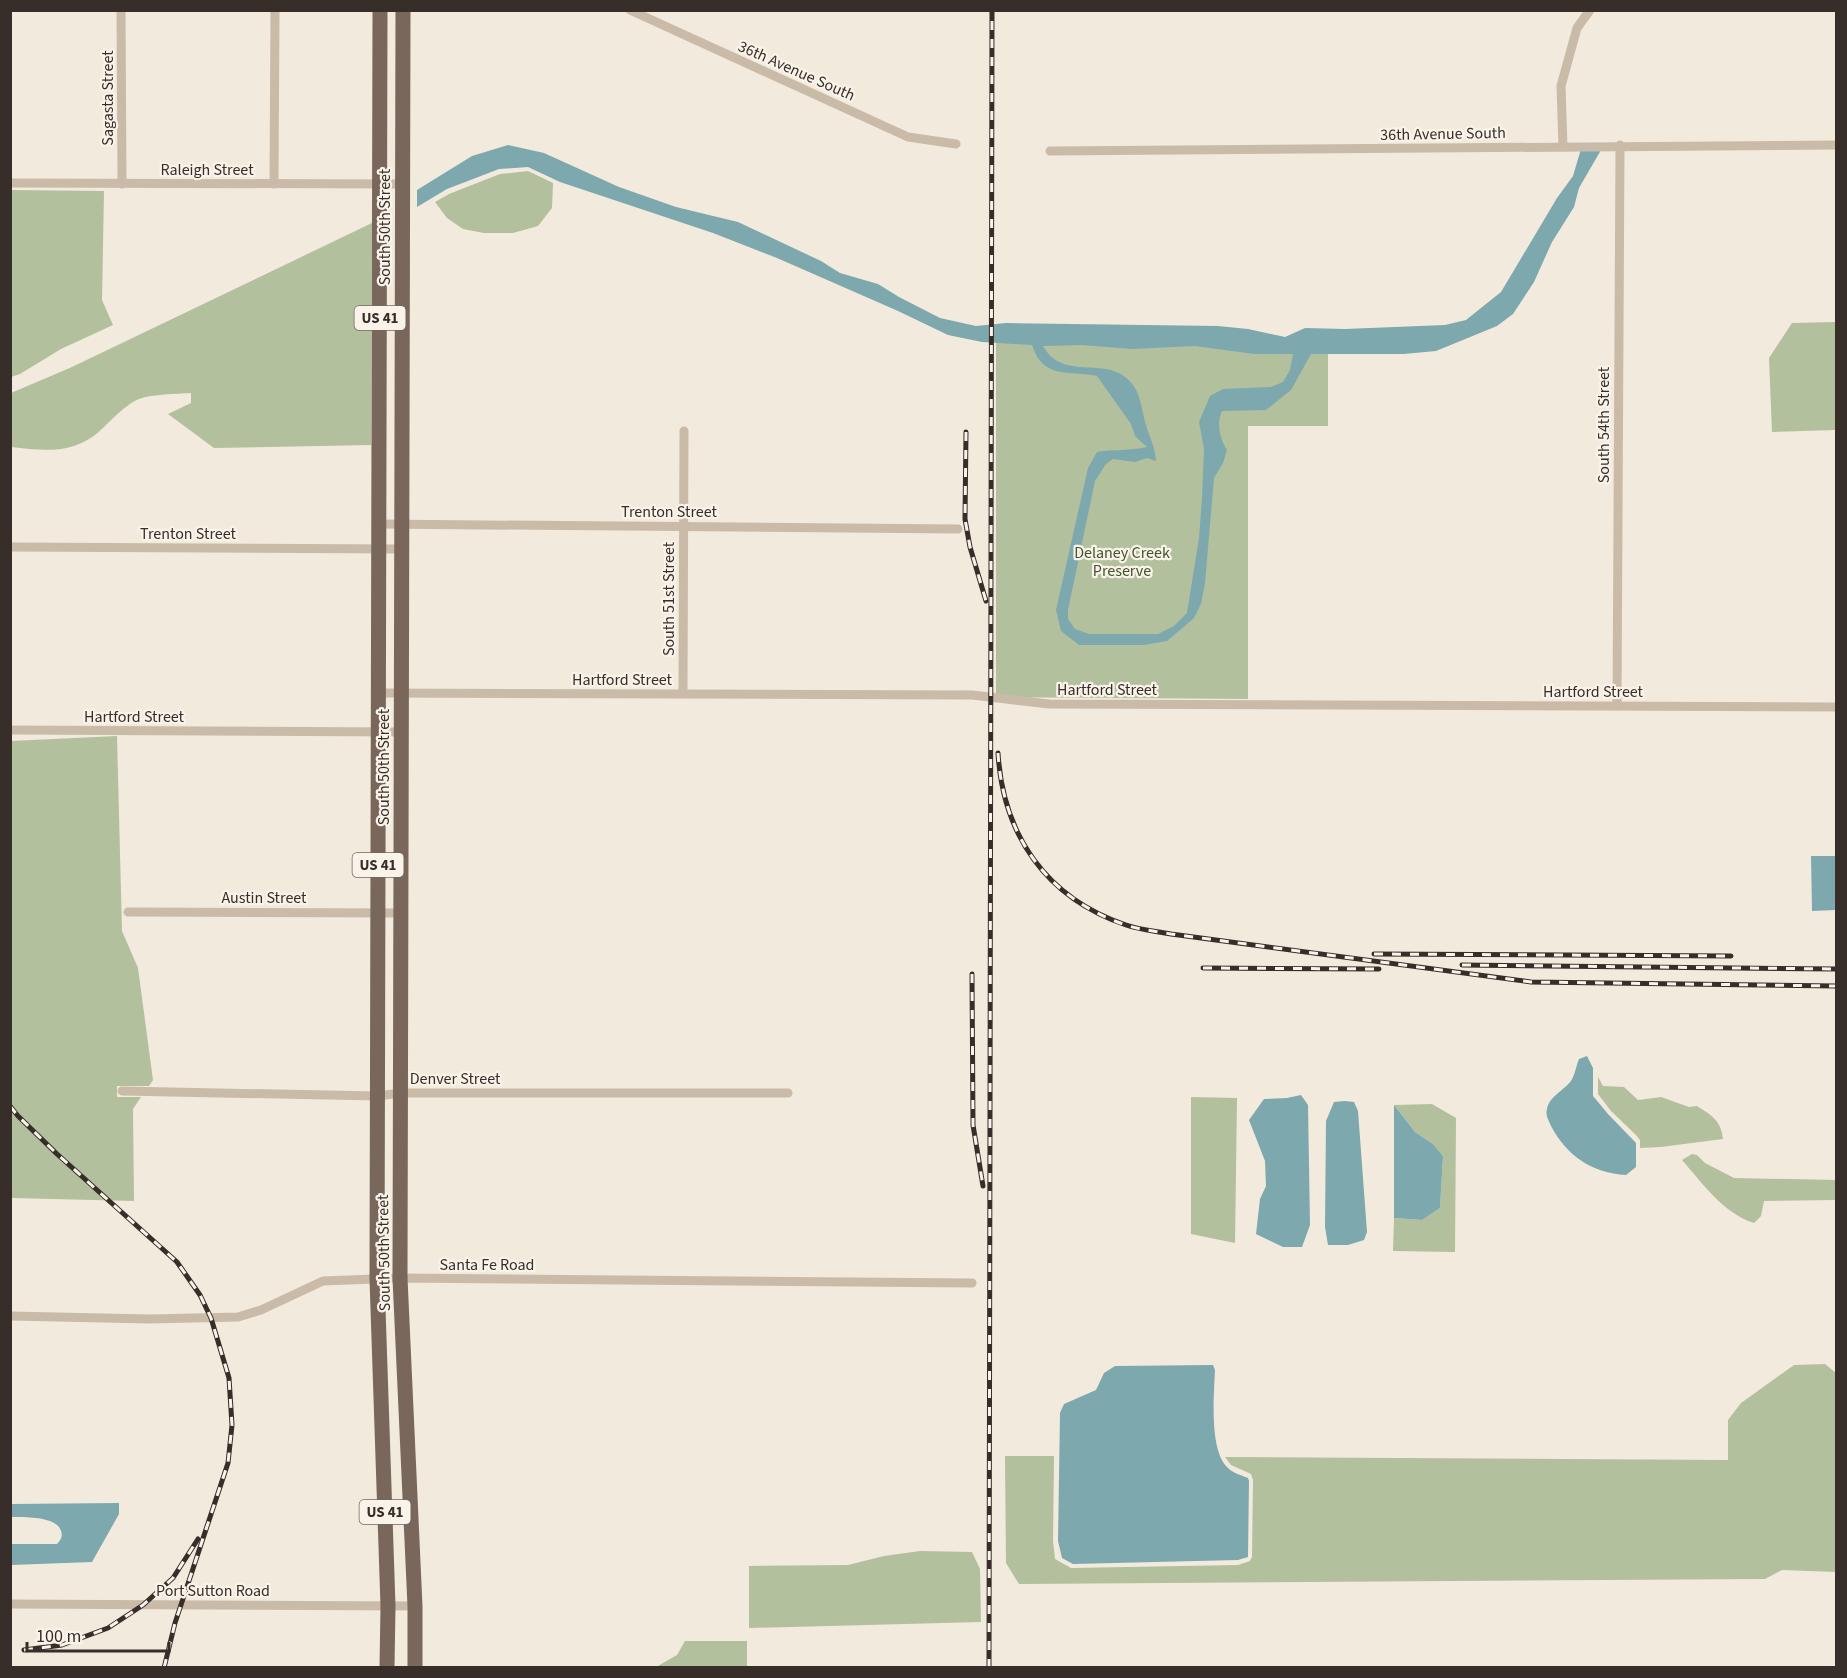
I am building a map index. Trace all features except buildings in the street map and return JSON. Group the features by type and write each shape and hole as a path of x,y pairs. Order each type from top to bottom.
{"main road":[{"name":"South 50th Street","path":"380,10 377,1279 388,1606 387,1668"},
{"name":"South 50th Street","path":"403,10 400,1278 415,1606 415,1668"}],"street":[{"name":"Sagasta Street","path":"121,10 122,184"},
{"path":"274,10 274,183"},
{"name":"36th Avenue South","path":"630,10 908,137 956,144"},
{"path":"1563,147 1561,86 1577,28 1590,10"},
{"name":"36th Avenue South","path":"1050,152 1836,145"},
{"name":"South 54th Street","path":"1617,706 1620,146"},
{"name":"Raleigh Street","path":"10,183 403,184"},
{"path":"380,366 402,367"},
{"name":"South 51st Street","path":"683,693 684,431"},
{"name":"Trenton Street","path":"379,524 958,529"},
{"name":"Trenton Street","path":"10,547 402,549"},
{"name":"Hartford Street","path":"379,693 972,695 1049,704 1836,707"},
{"name":"Hartford Street","path":"10,730 401,732"},
{"name":"Austin Street","path":"128,912 401,913"},
{"name":"Denver Street","path":"122,1091 377,1096 400,1093 788,1093"},
{"name":"Santa Fe Road","path":"10,1316 150,1319 238,1317 261,1310 323,1281 400,1278 972,1283"},
{"name":"Port Sutton Road","path":"10,1604 415,1606"}],"green space":[{"path":"528,171 553,183 552,208 538,226 513,233 484,233 463,229 447,218 435,202 449,194 500,174"},
{"path":"11,190 104,191 102,300 113,325 61,349 11,377"},
{"path":"372,223 371,445 214,448 168,414 191,403 191,393 139,399 125,408 92,437 71,447 36,450 11,447 11,393 72,367"},
{"path":"1836,322 1836,430 1772,432 1769,358 1792,323"},
{"name":"Delaney Creek Preserve","path":"996,337 1328,338 1328,426 1248,426 1248,699 996,697"},
{"path":"1836,543 1836,696 1835,696"},
{"path":"117,736 122,931 138,968 153,1080 149,1086 117,1086 117,1097 141,1097 133,1109 134,1201 11,1198 11,741"},
{"path":"1598,1077 1603,1086 1624,1087 1638,1100 1661,1097 1689,1107 1697,1106 1711,1115 1718,1123 1723,1139 1640,1148 1640,1140 1611,1111 1598,1094"},
{"path":"1191,1097 1237,1098 1235,1243 1191,1234"},
{"path":"1432,1104 1456,1118 1455,1252 1393,1251 1394,1218 1422,1220 1440,1208 1443,1156 1433,1144 1415,1132 1394,1105"},
{"path":"1692,1154 1734,1178 1836,1180 1836,1200 1764,1201 1761,1216 1754,1223 1723,1205 1706,1188 1682,1160"},
{"path":"1825,1364 1836,1373 1836,1572 1782,1570 1765,1579 1019,1584 1006,1563 1005,1456 1054,1456 1053,1541 1055,1559 1071,1568 1238,1565 1250,1561 1252,1557 1253,1480 1251,1474 1231,1465 1225,1457 1728,1460 1728,1420 1741,1403 1794,1365"},
{"path":"920,1551 972,1552 980,1569 981,1622 749,1628 749,1566 848,1565 884,1556"},
{"path":"685,1641 747,1641 747,1667 656,1667 677,1655"}],"water":[{"path":"508,145 544,153 619,187 676,207 738,222 821,261 840,273 878,284 940,318 976,326 1006,323 1218,326 1248,329 1285,337 1305,328 1345,329 1445,325 1466,320 1501,292 1557,198 1573,176 1581,149 1601,150 1579,188 1574,207 1552,242 1534,282 1513,314 1497,326 1436,351 1404,354 1311,354 1291,390 1266,410 1222,411 1219,421 1220,431 1227,450 1223,463 1214,478 1205,583 1201,604 1194,618 1167,641 1144,645 1079,645 1061,631 1056,610 1088,468 1097,452 1147,447 1135,436 1131,424 1097,376 1050,369 1037,356 1032,345 982,342 948,335 777,258 713,233 560,182 528,167 499,169 447,189 417,207 417,190 472,156","holes":["1082,345 1132,349 1195,346 1254,354 1293,354 1290,370 1283,382 1271,387 1223,389 1210,396 1199,422 1204,449 1202,498 1199,538 1187,613 1174,626 1158,634 1089,634 1075,629 1068,619 1068,610 1095,481 1106,464 1113,459 1135,462 1147,458 1156,461 1140,399 1133,385 1123,375 1112,370 1063,363 1052,357 1043,346"]},
{"path":"1811,856 1836,856 1836,910 1812,911"},
{"path":"1587,1056 1593,1068 1593,1096 1636,1143 1636,1167 1626,1175 1602,1171 1582,1161 1557,1137 1548,1118 1548,1105 1571,1081 1579,1059"},
{"path":"1301,1095 1308,1105 1310,1225 1302,1247 1283,1247 1256,1234 1260,1199 1266,1186 1265,1161 1249,1120 1264,1099"},
{"path":"1334,1102 1354,1102 1358,1111 1367,1232 1364,1240 1348,1245 1328,1245 1325,1227 1326,1121"},
{"path":"1394,1105 1415,1132 1433,1144 1443,1156 1440,1208 1422,1220 1394,1218"},
{"path":"1213,1365 1217,1448 1227,1467 1248,1478 1249,1481 1248,1557 1238,1560 1073,1564 1062,1558 1058,1541 1060,1413 1064,1404 1096,1390 1104,1373 1115,1366"},
{"path":"119,1503 119,1514 92,1562 11,1565 11,1544 57,1544 62,1535 58,1526 53,1522 31,1517 11,1517 11,1504"}],"railway":[{"path":"989,1668 992,10"},
{"path":"966,432 965,519 970,547 986,601"},
{"path":"998,753 1009,811 1034,860 1073,898 1098,913 1131,927 1531,982 1836,986"},
{"path":"1374,954 1731,956"},
{"path":"1462,965 1836,969"},
{"path":"1203,968 1379,969"},
{"path":"972,974 973,1125 983,1186"},
{"path":"10,1106 57,1154 177,1262 200,1295 211,1318 229,1378 232,1425 228,1463 175,1623 164,1668"},
{"path":"24,1650 62,1645 108,1628 143,1605 173,1578 198,1539"}]}
